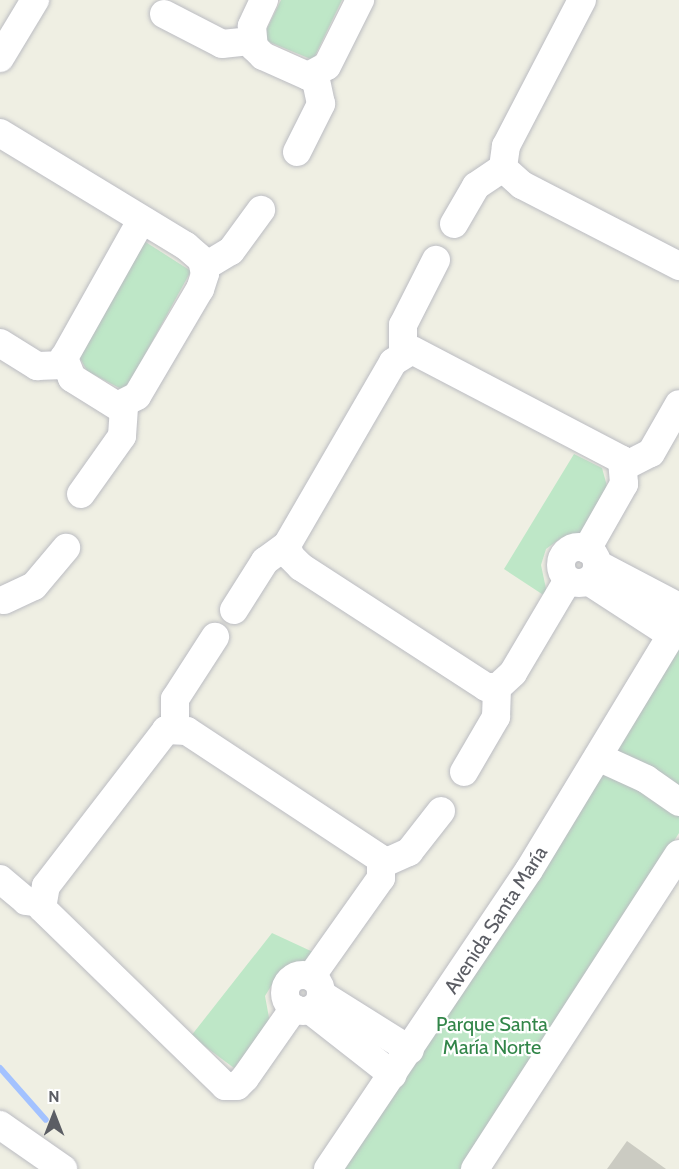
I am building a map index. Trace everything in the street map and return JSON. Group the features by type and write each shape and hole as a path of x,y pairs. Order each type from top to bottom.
{"street":[{"path":"0,20 12,0"},
{"path":"0,58 35,0"},
{"path":"264,0 252,26 252,41 263,56 302,75 315,75 327,66 360,0"},
{"path":"454,224 476,186 503,168 506,147 582,0"},
{"path":"164,14 222,44 252,41"},
{"path":"297,152 321,104 315,75"},
{"path":"0,133 192,250 204,267 200,289 137,396 124,406 122,436 81,494"},
{"path":"503,168 522,185 679,266"},
{"path":"204,267 231,251 261,210"},
{"path":"124,406 106,402 72,378 64,364 68,346 141,221"},
{"path":"234,610 266,561 287,545 403,351 403,326 436,260"},
{"path":"0,343 38,366 64,364"},
{"path":"403,351 419,352 608,451 625,466"},
{"path":"625,466 651,453 679,404"},
{"path":"287,545 301,567 479,686 497,687 513,673 585,568 624,484 625,466"},
{"path":"1,601 34,586 66,548"},
{"path":"585,568 679,607"},
{"path":"585,568 675,629"},
{"name":"Avenida Santa María","path":"328,1169 530,870 675,629"},
{"path":"175,727 175,699 215,637"},
{"path":"464,772 496,717 497,687"},
{"path":"175,727 373,852 382,864 381,878 309,997 245,1078 233,1087 225,1086 45,913 41,903 53,877 162,734 175,727"},
{"path":"597,757 646,779 679,801"},
{"path":"382,864 409,852 441,811"},
{"path":"475,1169 679,854"},
{"path":"0,879 26,902 41,903"},
{"path":"309,997 410,1050"},
{"path":"309,997 393,1075"},
{"path":"0,1125 63,1169"}],"green space":[{"path":"281,0 342,0 313,60 262,39"},
{"path":"144,241 191,271 125,391 87,371 80,358"},
{"path":"574,454 602,468 607,486 580,537 561,538 546,549 541,565 548,598 504,569"},
{"name":"Parque Santa María Norte","path":"679,646 679,833 538,1056 460,1169 344,1169 581,809"},
{"path":"272,933 313,952 311,963 276,978 265,996 270,1023 234,1068 191,1036"}],"building":[{"path":"627,1141 666,1169 607,1169"}],"waterway":[{"path":"0,1068 46,1120"}]}
